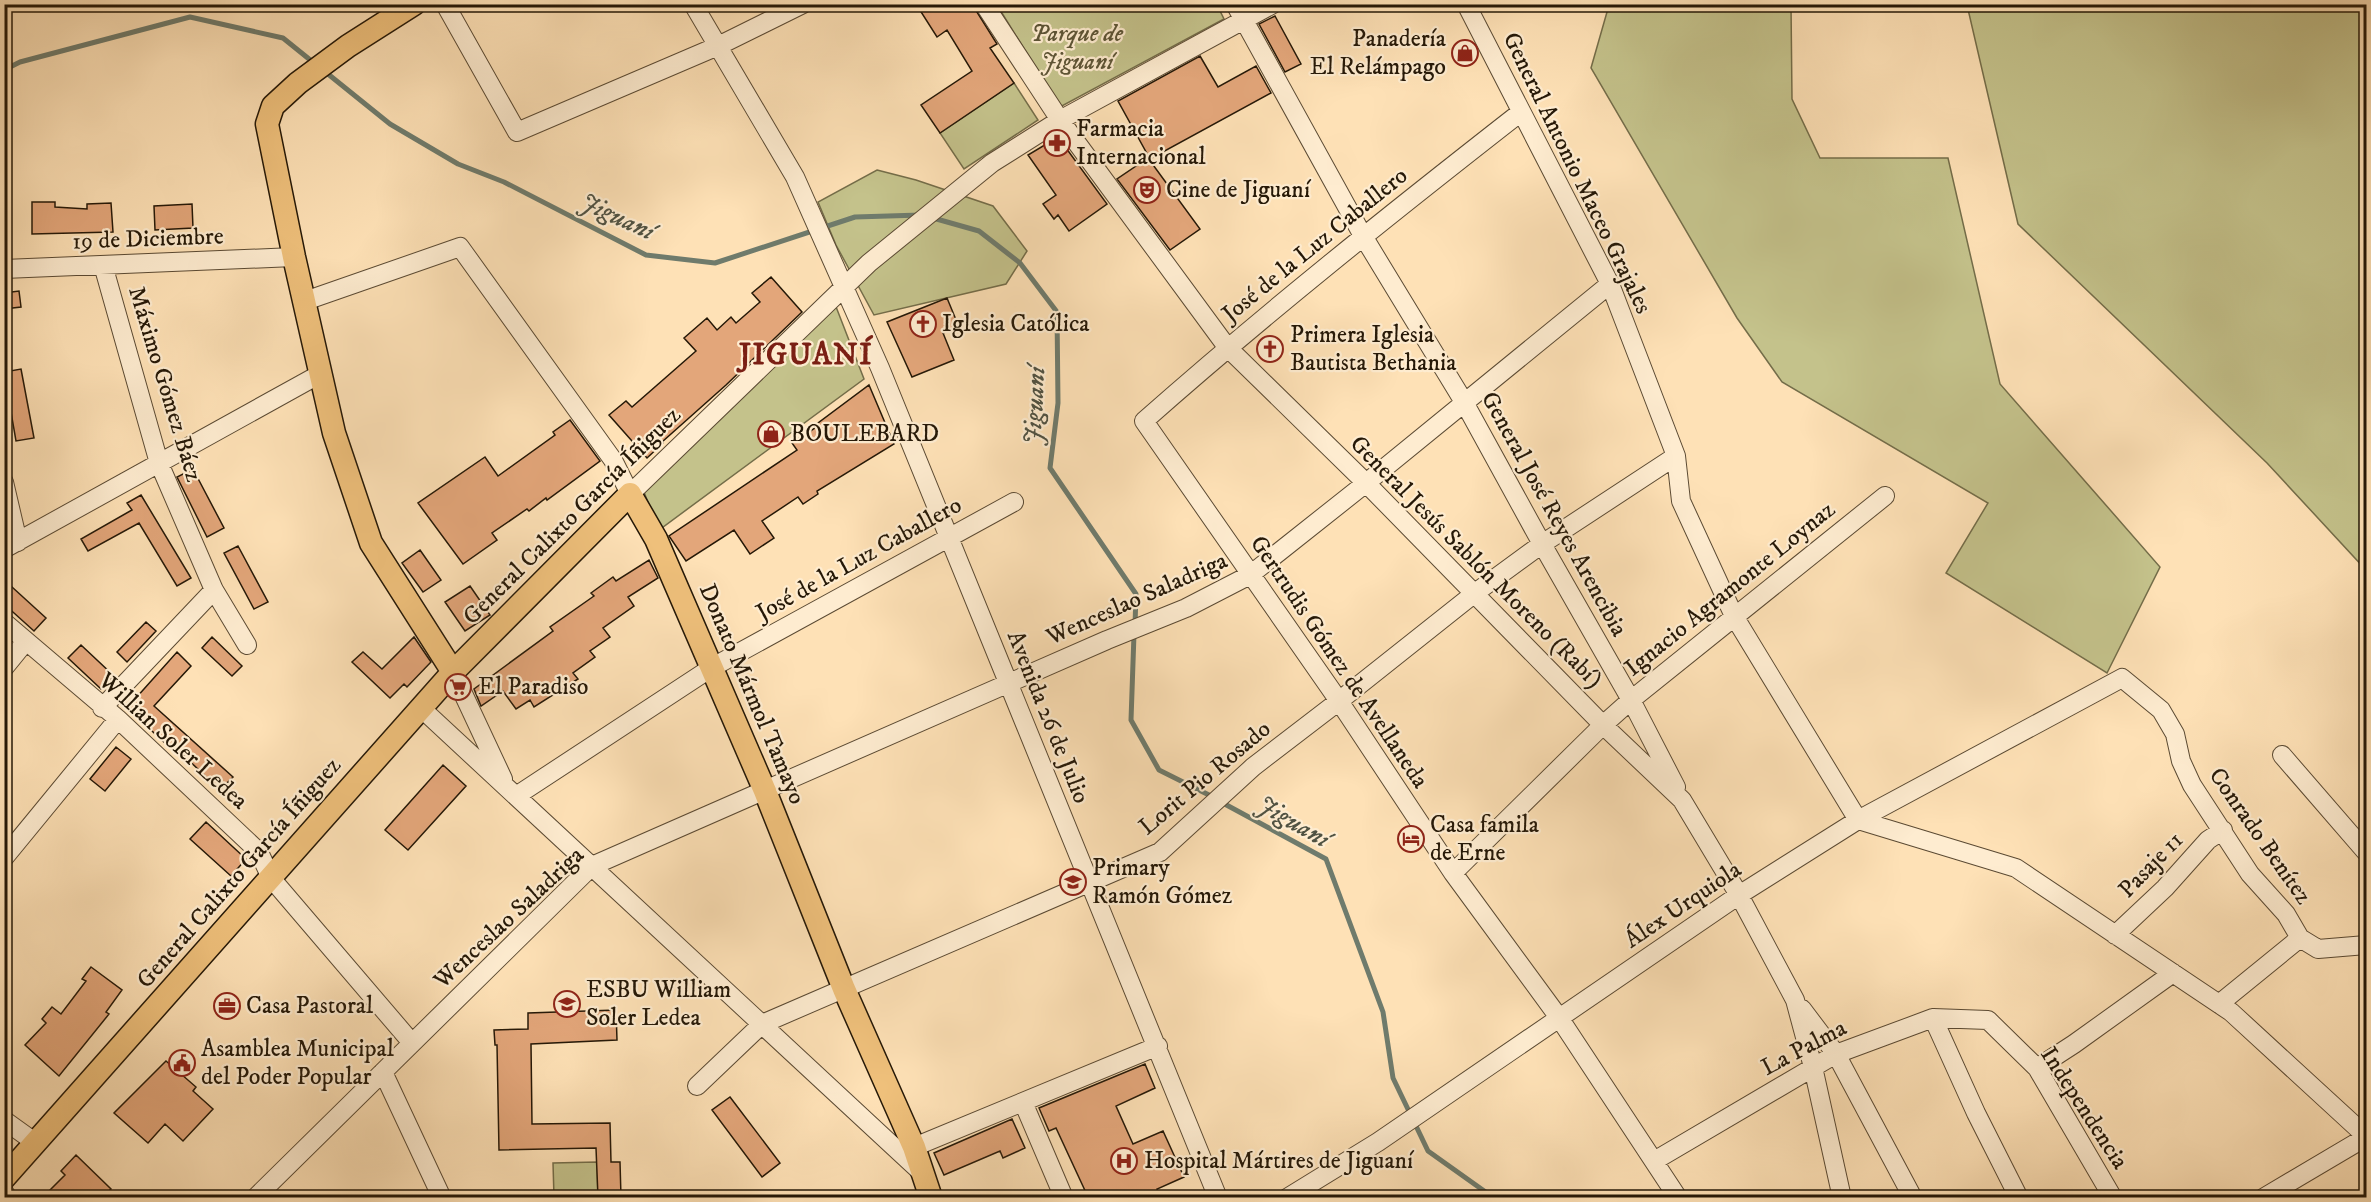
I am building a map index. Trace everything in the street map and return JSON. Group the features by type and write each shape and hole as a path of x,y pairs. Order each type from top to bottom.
{"main road":[{"path":"414,4 348,46 298,83 273,106 267,123 294,257 334,433 371,543 453,672"},
{"name":"Donato Mármol Tamayo","path":"630,494 656,538 765,791 907,1150 922,1173 932,1197"},
{"name":"General Calixto García Íñiguez","path":"4,1178 453,672 630,494"}],"street":[{"path":"445,4 517,132 718,46 803,4"},
{"name":"Avenida 26 de Julio","path":"693,4 795,177 880,368 1218,1197"},
{"name":"General Jesús Sablón Moreno (Rabí)","path":"984,4 1060,120 1227,347 1366,483 1603,725 1682,800 1739,895 1795,1000 1813,1067 1842,1197"},
{"name":"General Calixto García Íñiguez","path":"630,494 869,263 992,163 1239,13 1273,4"},
{"name":"General Antonio Maceo Grajales","path":"1467,4 1610,284 1676,456 1680,501 1734,616 1858,820"},
{"name":"General José Reyes Arencibia","path":"1239,13 1364,236 1464,402 1631,700 1682,800"},
{"name":"José de la Luz Caballero","path":"1144,421 1227,347 1521,112"},
{"name":"Donato Mármol Tamayo","path":"305,301 460,247 614,460 630,494"},
{"name":"19 de Diciembre","path":"4,269 294,257"},
{"name":"Máximo Gómez Báez","path":"104,265 159,463 214,590 247,645"},
{"name":"Wenceslao Saladriga","path":"255,1197 592,867 1107,640 1186,608 1250,575 1610,284"},
{"path":"4,482 11,545 320,374"},
{"name":"Gertrudis Gómez de Avellaneda","path":"1144,421 1339,701 1453,873 1560,1019 1677,1197"},
{"name":"Lorit Pio Rosado","path":"697,1086 762,1024 1161,852 1253,767 1475,593 1542,544 1676,456"},
{"name":"Ignacio Agramonte Loynaz","path":"1453,873 1631,700 1885,496"},
{"name":"José de la Luz Caballero","path":"512,792 711,668 1014,502"},
{"path":"102,708 214,590"},
{"name":"Willian Soler Ledea","path":"4,622 102,708 118,719 259,852 271,878 412,1043"},
{"path":"4,668 26,641"},
{"path":"453,672 512,792"},
{"name":"Álex Urquiola","path":"1287,1197 1378,1142 1739,895 1858,820 2122,678"},
{"name":"Conrado Benítez","path":"2122,678 2161,710 2175,734 2181,761 2192,786 2250,874 2286,914 2300,938 2318,949 2367,945"},
{"path":"421,708 762,1024 907,1150 1158,1046"},
{"path":"4,858 118,719"},
{"path":"2282,755 2367,852"},
{"path":"1858,820 2016,868 2231,1012 2367,1136 2270,1196"},
{"name":"Pasaje 11","path":"2115,935 2165,888 2208,840 2223,830"},
{"path":"2219,1004 2300,938"},
{"path":"2037,1068 2173,973"},
{"path":"1795,1000 1836,1054 1913,1197"},
{"path":"1933,1017 1976,1113 2019,1197"},
{"name":"La Palma","path":"1654,1161 1836,1054 1933,1017 1988,1020"},
{"name":"Independencia","path":"1988,1020 2037,1068 2113,1197"},
{"path":"383,1072 442,1197"},
{"path":"1023,1102 1064,1197"},
{"path":"4,1120 36,1143"},
{"path":"4,1192 8,1197"}],"green space":[{"name":"Parque de Jiguaní","path":"997,5 1217,5 1224,19 1060,107"},
{"path":"1609,5 1791,5 1792,99 1820,158 1948,158 2000,384 2160,567 2107,673 1946,573 1988,503 1782,382 1737,318 1591,68"},
{"path":"1967,5 2366,5 2366,570 2267,463 2018,224"},
{"path":"1014,83 1038,120 964,169 940,133"},
{"path":"877,170 916,180 993,206 1027,251 1006,284 874,315 836,245 818,202"},
{"path":"833,299 864,379 659,530 644,492"},
{"path":"597,1162 598,1197 554,1197 553,1163"}],"building":[{"path":"916,4 972,4 997,44 990,48 1014,83 940,133 921,105 972,71 947,30 937,37"},
{"path":"1275,16 1301,64 1285,72 1259,24"},
{"path":"1200,56 1218,87 1256,66 1271,93 1150,159 1118,101"},
{"path":"1058,137 1107,204 1069,231 1058,215 1054,219 1043,204 1056,195 1028,155"},
{"path":"1148,158 1200,229 1170,250 1117,179"},
{"path":"32,202 55,202 55,207 87,209 87,204 111,203 113,232 32,234"},
{"path":"192,204 193,228 155,230 154,206"},
{"path":"771,277 802,312 647,458 609,415 626,401 632,407 696,351 684,338 707,318 717,330 731,317 736,323 760,302 752,293"},
{"path":"19,291 21,307 4,309 4,293"},
{"name":"Iglesia Católica","path":"947,298 959,327 943,333 954,360 912,377 887,322"},
{"path":"21,369 34,438 16,441 4,372"},
{"path":"869,385 894,444 817,491 818,494 803,504 798,497 762,521 774,538 750,554 734,530 686,561 669,536 797,450 792,443 815,428 814,426"},
{"path":"570,420 600,461 547,500 546,498 529,511 527,509 492,533 497,540 463,564 418,503 485,457 498,476 555,435 553,432"},
{"path":"193,469 224,528 207,537 177,477"},
{"path":"141,495 191,578 177,586 139,523 88,551 81,539 132,510 127,503"},
{"path":"238,546 268,602 254,609 224,553"},
{"path":"420,550 441,580 423,592 402,563"},
{"path":"649,560 658,578 628,597 634,606 603,628 610,637 590,651 595,657 573,673 578,679 534,707 530,700 516,709 503,691 481,706 474,689 553,631 550,627 594,596 591,593 613,577 616,581"},
{"path":"470,586 490,615 465,631 445,602"},
{"path":"12,587 46,618 34,631 4,604 4,595"},
{"path":"146,622 156,631 127,662 117,652"},
{"path":"212,637 242,666 232,676 202,648"},
{"path":"414,637 431,662 407,687 404,684 390,698 352,662 363,652 382,669"},
{"path":"81,645 114,676 101,689 68,658"},
{"path":"177,652 191,666 154,706 233,777 220,790 181,753 178,755 127,708"},
{"path":"116,747 131,759 105,791 90,779"},
{"path":"443,765 466,786 408,850 385,830"},
{"path":"206,822 246,859 231,876 190,839"},
{"path":"91,967 122,990 106,1012 109,1014 59,1076 25,1045 46,1023 42,1019 52,1007 61,1014 86,981 82,979"},
{"path":"616,1010 617,1040 531,1044 532,1124 610,1123 611,1162 620,1162 621,1197 598,1197 596,1148 499,1150 497,1045 495,1045 494,1030 528,1029 528,1013"},
{"path":"166,1061 196,1087 193,1091 213,1109 183,1141 165,1124 148,1143 114,1113"},
{"name":"Hospital Mártires de Jiguaní","path":"1145,1064 1155,1088 1116,1106 1133,1144 1163,1131 1184,1177 1157,1189 1161,1197 1088,1197 1056,1128 1049,1131 1039,1108"},
{"path":"730,1097 780,1163 762,1177 712,1110"},
{"path":"1012,1119 1025,1148 1003,1158 1000,1151 944,1175 934,1153"},
{"path":"76,1155 111,1189 102,1197 43,1197 65,1175 61,1171"}],"waterway":[{"name":"Jiguaní","path":"4,70 20,62 190,17 283,38 314,63"},
{"name":"Jiguaní","path":"323,70 390,124 458,164 504,182 646,255 715,263 855,217 921,215"},
{"name":"Jiguaní","path":"933,218 979,231 1020,263 1057,312 1058,403 1050,468 1136,594 1135,625"},
{"name":"Jiguaní","path":"1134,634 1131,720 1159,770 1213,797"},
{"name":"Jiguaní","path":"1221,802 1326,859 1383,1012 1393,1078 1428,1151 1494,1198"}],"place":[{"name":"Panadería El Relámpago","path":"1465,53"},
{"name":"Farmacia Internacional","path":"1057,143"},
{"name":"Cine de Jiguaní","path":"1147,190"},
{"name":"Iglesia Católica","path":"923,324"},
{"name":"Primera Iglesia Bautista Bethania","path":"1270,349"},
{"name":"BOULEBARD","path":"771,434"},
{"name":"El Paradiso","path":"458,687"},
{"name":"Casa famila de Erne","path":"1411,839"},
{"name":"Primary Ramón Gómez","path":"1073,882"},
{"name":"ESBU William Soler Ledea","path":"567,1004"},
{"name":"Casa Pastoral","path":"227,1006"},
{"name":"Asamblea Municipal del Poder Popular","path":"182,1063"},
{"name":"Hospital Mártires de Jiguaní","path":"1124,1161"}],"district":[{"name":"JIGUANÍ","path":"806,355"}]}
